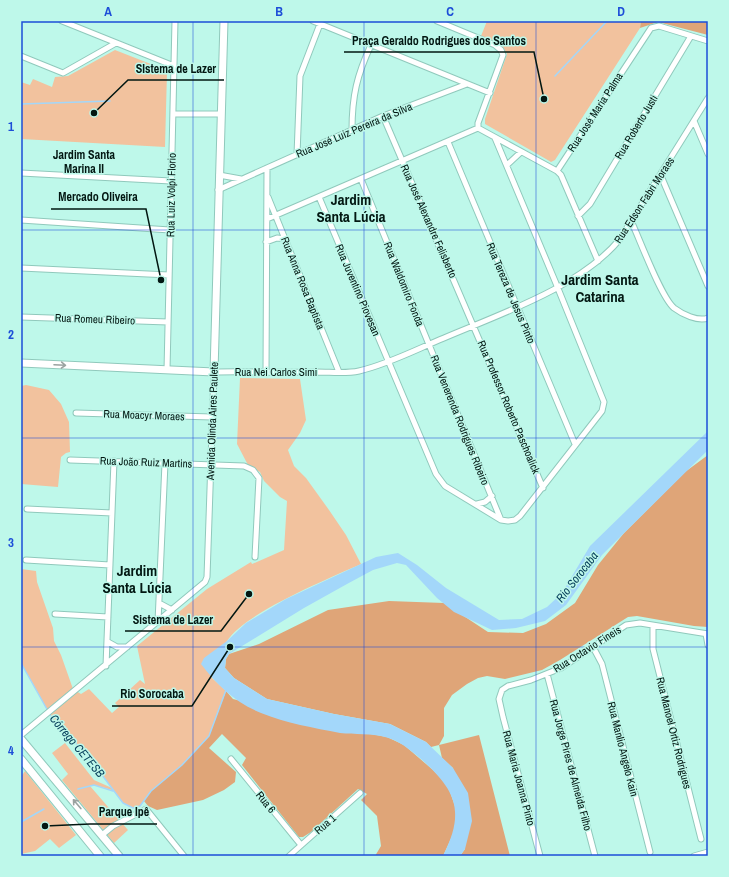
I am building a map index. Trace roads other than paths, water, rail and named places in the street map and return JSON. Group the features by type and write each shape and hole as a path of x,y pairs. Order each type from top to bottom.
{"street":[{"path":"62,21 174,66"},
{"name":"Rua Luiz Volpi Florio","path":"167,370 175,21"},
{"name":"Avenida Olinda Aires Paulete","path":"21,736 202,586 207,577 224,21"},
{"path":"313,21 490,93"},
{"path":"437,21 480,38 501,50 503,55 478,123 478,128"},
{"path":"297,155 300,76 320,24"},
{"name":"Rua José Maria Palma","path":"557,171 651,28 659,26 708,41"},
{"name":"Rua Roberto Justi","path":"578,216 590,204 691,36"},
{"path":"21,56 63,73 116,43"},
{"path":"352,130 352,102 357,80 371,45"},
{"name":"Rua José Luiz Pereira da Silva","path":"218,190 383,116 467,84"},
{"name":"Rua Edson Fabri Moraes","path":"496,316 558,287 598,261 610,251 632,223 708,98"},
{"path":"173,114 220,114"},
{"name":"Rua José Alexandre Felisberto","path":"383,116 474,325"},
{"path":"694,121 708,154"},
{"path":"478,128 557,171 561,175 598,261"},
{"path":"266,219 478,128"},
{"path":"495,138 558,287 604,402 602,411 520,516 515,520 501,520"},
{"name":"Rua Tereza de Jesus Pinto","path":"448,142 575,444"},
{"path":"507,165 521,152"},
{"path":"266,373 267,168"},
{"path":"21,173 172,181"},
{"path":"219,175 242,180"},
{"path":"661,176 708,286"},
{"name":"Rua Waldomiro Fonda","path":"361,179 429,344"},
{"name":"Rua Anna Rosa Baptista","path":"267,194 339,372"},
{"name":"Rua Juventino Piovesan","path":"319,197 436,474 445,486 477,504 501,520"},
{"path":"21,220 170,230"},
{"path":"632,223 660,286 673,307 690,317 704,320 708,318"},
{"path":"266,242 277,238 286,240"},
{"path":"21,268 170,274"},
{"name":"Rua Romeu Ribeiro","path":"21,316 168,322"},
{"name":"Rua Nei Carlos Simi","path":"21,363 214,372 266,373 359,371 388,361 496,316"},
{"name":"Rua Professor Roberto Paschoalick","path":"474,325 543,488"},
{"name":"Rua Venerenda Rodrigues Ribeiro","path":"429,344 501,520"},
{"name":"Rua Moacyr Moraes","path":"76,413 212,417"},
{"name":"Rua João Ruiz Martins","path":"70,460 244,466 253,470 259,478 255,557"},
{"path":"106,666 114,461"},
{"path":"158,622 165,463"},
{"name":"Rua Venerenda Rodrigues Ribeiro","path":"477,504 485,502 492,496"},
{"path":"27,509 112,513"},
{"path":"26,560 110,565"},
{"path":"159,603 172,610"},
{"path":"55,614 108,617"},
{"name":"Rua Octavio Fineis","path":"500,699 502,690 508,686 531,680 561,668 626,625 640,623 707,634"},
{"name":"Rua Manoel Ortiz Rodrigues","path":"653,626 653,649 701,839"},
{"path":"707,634 708,645"},
{"path":"108,642 120,648 128,647"},
{"name":"Rua Manlio Angelo Kain","path":"593,647 602,664 650,852"},
{"name":"Rua Jorge Pires de Almeida Filho","path":"547,674 595,856"},
{"name":"Rua Maria Joanna Pinto","path":"500,699 540,856"},
{"path":"21,739 120,856"},
{"path":"21,759 100,856"},
{"name":"Rua 6","path":"231,759 301,845"},
{"name":"Rua 1","path":"289,856 360,793"},
{"path":"102,836 113,826 146,809 184,856"},
{"path":"694,856 707,854"}],"water":[{"name":"Rio Sorocaba","path":"708,431 708,450 602,555 566,605 545,621 516,628 492,630 454,612 437,598 406,565 397,563 373,570 304,608 229,654 226,659 225,668 234,678 267,699 334,714 390,724 426,742 453,768 468,793 472,821 465,849 460,856 443,856 450,841 454,827 454,803 450,792 443,781 421,759 400,743 390,738 374,735 340,733 271,717 252,709 235,699 201,664 204,658 227,641 246,623 286,599 376,557 398,553 417,565 446,588 499,620 522,619 547,607 562,593 590,546"}],"waterway":[{"path":"555,76 607,21"},
{"path":"21,104 110,101"},
{"name":"Córrego CETESB","path":"21,663 53,720 87,755 123,803 133,808 140,806 151,791 182,765 209,736 226,690"},
{"path":"78,789 94,785 113,791"},
{"path":"21,822 44,809"}],"place":[{"name":"Praça Geraldo Rodrigues dos Santos","path":"544,99"},
{"name":"SIstema de Lazer","path":"94,113"},
{"name":"Mercado Oliveira","path":"161,280"},
{"name":"Sistema de Lazer","path":"249,594"},
{"name":"Rio Sorocaba","path":"230,647"},
{"name":"Parque Ipê","path":"45,826"}],"district":[{"name":"Jardim Santa Marina II","path":"84,162"},
{"name":"Jardim Santa Lúcia","path":"351,208"},
{"name":"Jardim Santa Catarina","path":"600,288"},
{"name":"Jardim Santa Lúcia","path":"137,580"}]}
